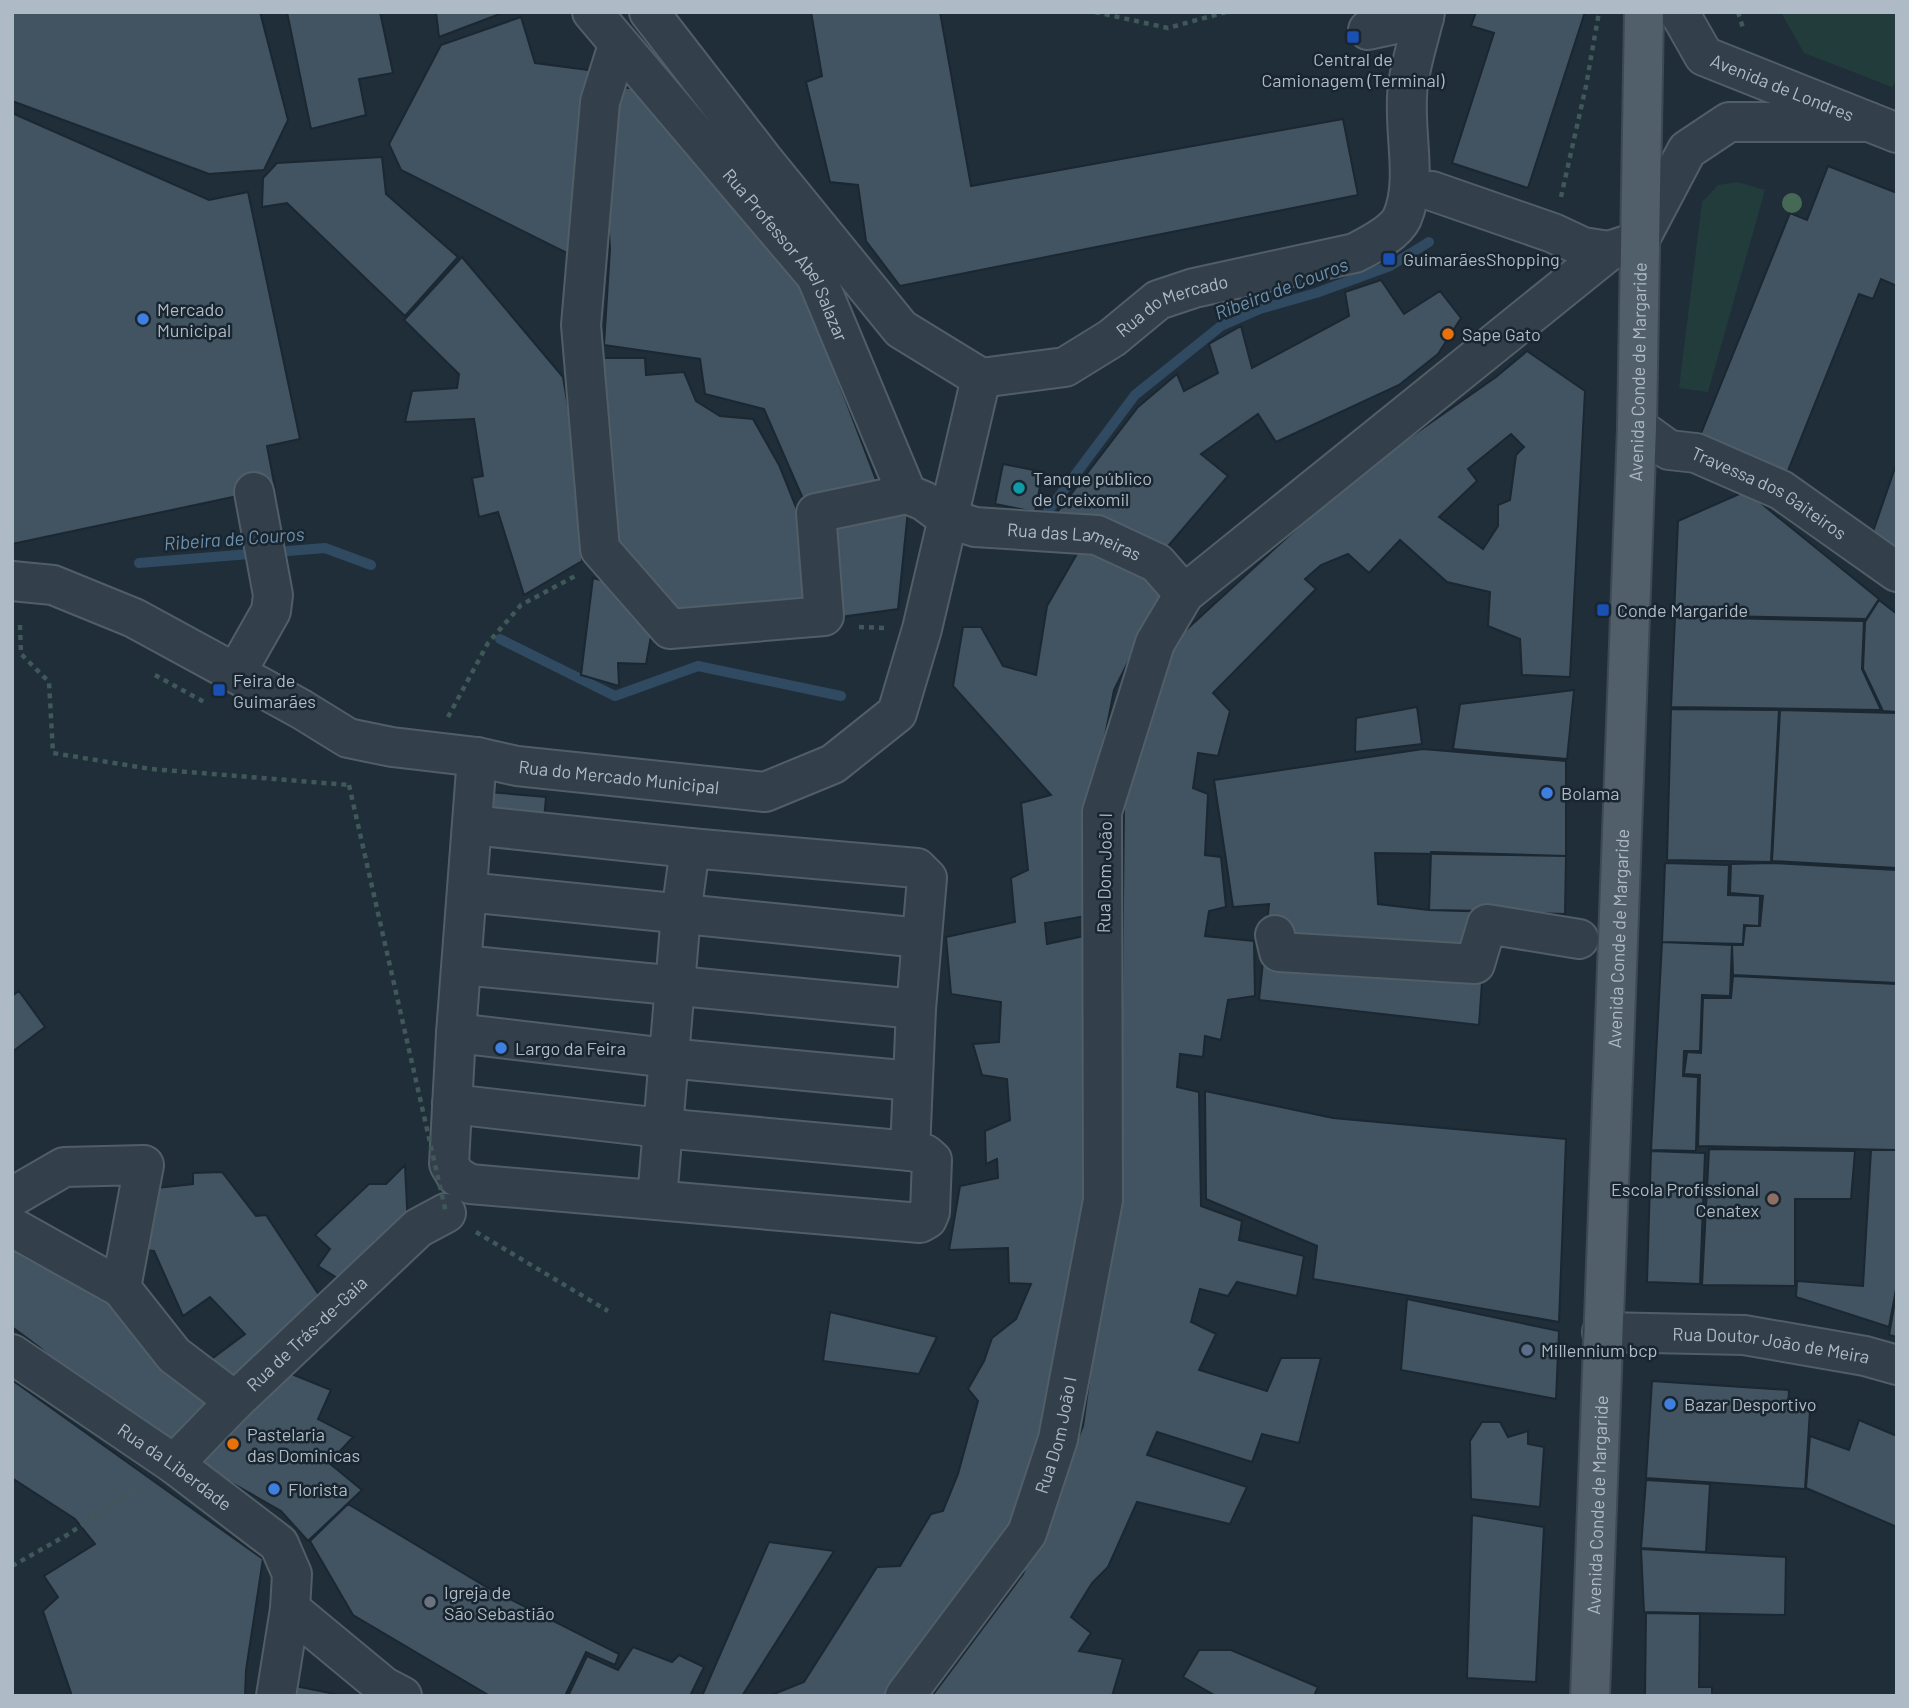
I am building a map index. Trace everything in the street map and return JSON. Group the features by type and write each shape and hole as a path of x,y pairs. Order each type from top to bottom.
{"main road":[{"name":"Avenida Conde de Margaride","path":"1590,1696 1637,427 1624,246 1644,12"}],"street":[{"path":"592,12 618,45 600,103 581,325 600,549 670,629 824,616 816,513 906,494 924,501 959,522"},
{"path":"649,12 765,162 901,328 981,378"},
{"name":"Avenida de Londres","path":"1679,12 1704,56 1883,127"},
{"path":"1368,30 1425,15"},
{"name":"Rua do Mercado","path":"981,378 1065,367 1112,338 1157,300 1194,288 1355,253 1378,240 1401,221 1410,192 1406,136 1408,86 1425,15"},
{"name":"Rua Professor Abel Salazar","path":"618,45 816,276 906,494"},
{"name":"Avenida de Londres","path":"1624,246 1687,150 1729,122 1883,127"},
{"path":"1432,191 1539,228 1583,247 1624,246"},
{"name":"Rua Dom João I","path":"905,1696 1027,1533 1058,1439 1103,1200 1102,812 1155,643 1184,594 1624,246"},
{"name":"Rua do Mercado Municipal","path":"12,581 53,585 134,618 348,738 392,747 477,757 517,766 765,792 833,764 897,713 922,629 959,522 981,378"},
{"name":"Travessa dos Gaiteiros","path":"1637,427 1669,450 1696,453 1781,490 1897,572"},
{"path":"236,673 264,627 271,611 273,595 254,492"},
{"name":"Rua das Lameiras","path":"959,522 1097,535 1157,563 1184,594"},
{"path":"452,1104 925,1154 932,1160 930,1212 927,1219 920,1223 470,1184 456,1176 449,1164 452,1104 477,757"},
{"path":"472,825 916,868 927,878 920,938 910,1151"},
{"path":"657,1199 674,984 690,848"},
{"path":"467,892 920,938"},
{"path":"1275,935 1279,951 1475,964 1487,924 1579,940"},
{"path":"462,965 916,1009"},
{"path":"456,1033 668,1058 912,1081"},
{"path":"12,1197 64,1167 144,1165 121,1288"},
{"name":"Rua de Trás-de-Gaia","path":"159,1474 418,1228 457,1220"},
{"path":"12,1227 121,1288 174,1355 235,1401"},
{"name":"Rua Doutor João de Meira","path":"1602,1332 1744,1335 1865,1356 1897,1365"},
{"name":"Rua da Liberdade","path":"12,1354 159,1474 279,1544 292,1574 290,1609 276,1696"},
{"path":"290,1609 383,1686 402,1696"}],"path":[{"path":"1096,12 1168,29 1226,12"},
{"path":"1539,228 1586,86 1598,12"},
{"path":"443,724 488,643 521,606 607,558"},
{"path":"20,625 21,654 49,682 53,753 150,769 349,785 457,1220 608,1311"},
{"path":"12,1566 67,1535 159,1474"}],"green space":[{"path":"1783,12 1897,12 1897,79 1892,87 1804,53"},
{"path":"1738,182 1765,190 1708,392 1679,388 1702,202 1718,185"}],"building":[{"path":"12,12 260,12 288,120 264,170 209,174 12,101"},
{"path":"287,12 380,12 393,73 359,79 366,115 311,129"},
{"path":"436,12 505,12 439,37"},
{"path":"811,12 940,12 971,186 1343,119 1358,195 900,286 866,241 858,185 830,182 806,82 822,76"},
{"path":"1476,12 1585,12 1528,188 1452,163 1494,33 1471,26"},
{"path":"521,17 535,63 596,71 577,258 401,170 389,144 441,45"},
{"path":"614,87 645,89 804,291 878,485 807,508 764,409 705,394 700,359 604,345 610,249 604,146"},
{"name":"Mercado Municipal","path":"12,113 209,200 248,192 300,439 267,446 275,488 12,544"},
{"path":"382,157 386,194 458,257 405,316 287,203 262,207 263,178 277,163"},
{"path":"1828,166 1897,193 1897,286 1881,279 1873,299 1859,294 1783,483 1700,436 1790,213 1807,220"},
{"path":"462,257 563,377 585,506 582,561 524,595 498,512 479,517 472,478 483,476 474,419 405,422 412,391 457,388 459,374 404,320"},
{"path":"1381,280 1404,314 1440,291 1461,318 1438,354 1399,385 1276,442 1258,414 1201,454 1228,476 1163,552 1055,515 1138,407 1177,374 1184,391 1218,373 1209,344 1241,326 1252,368 1349,316 1345,292"},
{"path":"1527,351 1585,391 1570,677 1522,675 1520,639 1488,626 1490,592 1447,582 1400,540 1369,573 1348,554 1321,565 1305,579 1316,589 1213,693 1230,711 1218,756 1198,753 1193,788 1208,794 1205,855 1221,857 1226,907 1209,911 1205,936 1254,941 1255,996 1228,1000 1221,1040 1205,1036 1203,1057 1180,1054 1177,1087 1199,1092 1201,1206 1242,1221 1239,1240 1304,1256 1297,1296 1237,1282 1228,1296 1200,1289 1191,1322 1216,1334 1199,1370 1267,1391 1281,1358 1321,1358 1299,1443 1262,1434 1252,1462 1157,1432 1147,1455 1247,1487 1230,1524 1137,1502 1108,1567 1092,1583 1071,1617 1091,1633 1079,1651 1123,1659 1112,1696 932,1696 1023,1574 1083,1426 1120,1206 1124,803 1163,651 1353,477 1496,377","holes":["1511,434 1524,447 1516,455 1510,500 1498,505 1498,526 1483,549 1439,517 1477,481 1468,469"]},
{"path":"601,358 645,358 646,375 684,372 696,401 720,416 753,419 779,465 804,527 815,608 675,624 604,544"},
{"name":"Tanque público de Creixomil","path":"1003,464 1043,472 1035,512 995,504"},
{"path":"1897,465 1897,559 1867,549"},
{"path":"1746,491 1879,599 1866,619 1674,615 1678,521"},
{"path":"908,510 898,609 833,618 827,516"},
{"path":"1082,545 1132,559 1161,596 1114,690 1095,787 1086,916 1045,923 1047,944 1084,936 1089,1128 1083,1254 1023,1516 892,1696 769,1696 804,1682 877,1567 900,1566 931,1514 943,1511 958,1474 978,1401 968,1389 984,1361 992,1338 1016,1319 1031,1284 1009,1283 1008,1248 949,1250 960,1186 998,1178 997,1159 986,1164 985,1131 1010,1120 1007,1079 982,1075 973,1044 999,1042 1001,1002 951,994 946,937 1015,922 1011,878 1028,870 1021,803 1051,795 953,686 963,627 981,627 1003,666 1036,675 1047,606"},
{"path":"593,578 624,586 654,620 646,664 618,663 619,686 581,675"},
{"path":"1879,600 1897,614 1897,712 1883,711 1863,669 1865,622"},
{"path":"1675,617 1864,621 1862,669 1881,710 1671,707"},
{"path":"1574,690 1567,759 1453,749 1460,704"},
{"path":"1417,707 1422,744 1355,752 1356,718"},
{"path":"1671,709 1779,710 1771,862 1667,860"},
{"path":"1780,710 1897,713 1897,868 1772,861"},
{"path":"1423,749 1566,761 1566,856 1375,853 1378,904 1429,910 1487,911 1479,1025 1259,1000 1269,904 1233,907 1214,780"},
{"path":"489,792 546,797 544,820 487,815"},
{"path":"1431,852 1566,856 1565,914 1429,910"},
{"path":"1665,863 1729,865 1728,895 1760,896 1759,926 1744,925 1743,944 1662,942"},
{"path":"1773,863 1897,870 1897,983 1733,975 1732,945 1743,945 1745,926 1760,926 1763,896 1730,893 1731,864"},
{"path":"1662,942 1732,945 1730,996 1702,995 1700,1051 1684,1051 1683,1076 1698,1077 1696,1151 1651,1150"},
{"path":"1733,976 1897,984 1897,1150 1698,1146 1700,1075 1684,1074 1687,1052 1701,1053 1703,998 1731,998"},
{"path":"19,991 45,1027 12,1052 12,996"},
{"path":"1205,1091 1333,1118 1566,1139 1559,1322 1313,1279 1317,1246 1206,1199"},
{"path":"1709,1149 1855,1151 1851,1199 1795,1199 1795,1286 1702,1285"},
{"path":"1871,1150 1897,1150 1897,1284 1889,1327 1796,1297 1797,1281 1863,1286"},
{"path":"1651,1151 1705,1153 1700,1284 1647,1282"},
{"path":"405,1165 408,1228 342,1281 318,1266 330,1249 315,1235 369,1184 386,1184"},
{"path":"222,1172 256,1216 266,1215 323,1301 233,1388 209,1361 245,1334 210,1297 183,1316 154,1251 135,1249 147,1189 193,1184 193,1173"},
{"path":"12,1235 112,1289 220,1398 174,1446 96,1387 72,1377 12,1327"},
{"path":"1897,1290 1897,1337 1889,1335"},
{"path":"1407,1299 1559,1331 1556,1399 1401,1370"},
{"path":"830,1312 937,1337 919,1374 823,1361"},
{"path":"289,1373 331,1390 318,1419 353,1437 329,1463 362,1490 308,1541 281,1511 188,1458"},
{"path":"12,1380 263,1559 246,1670 245,1696 72,1696 43,1611 58,1597 44,1576 95,1544 75,1519 12,1478"},
{"path":"1652,1381 1789,1390 1788,1408 1810,1410 1805,1489 1646,1478"},
{"path":"1859,1420 1897,1436 1897,1527 1806,1488 1810,1436 1849,1450"},
{"path":"1482,1422 1500,1422 1508,1437 1528,1431 1528,1444 1544,1447 1540,1507 1471,1499 1470,1441"},
{"path":"1646,1480 1710,1484 1706,1552 1641,1548"},
{"name":"Igreja de São Sebastião","path":"348,1504 490,1589 619,1654 615,1665 586,1652 565,1696 490,1696 353,1615 310,1541"},
{"path":"1472,1515 1544,1527 1536,1682 1467,1678"},
{"path":"769,1542 834,1551 742,1696 702,1696"},
{"path":"1641,1549 1786,1557 1785,1615 1644,1612"},
{"path":"1646,1613 1700,1614 1699,1687 1712,1687 1712,1696 1645,1696"},
{"path":"633,1647 672,1662 679,1655 704,1667 690,1696 568,1696 587,1656 618,1670"},
{"path":"1199,1650 1231,1650 1318,1687 1314,1696 1216,1696 1183,1677"},
{"path":"295,1686 345,1696 293,1696"}],"waterway":[{"name":"Ribeira de Couros","path":"1048,511 1135,395 1221,326 1260,309 1316,293 1390,266 1429,242"},
{"name":"Ribeira de Couros","path":"139,563 325,548 371,565"},
{"name":"Ribeira de Couros","path":"500,639 615,696 698,666 841,696"}],"place":[{"name":"Central de Camionagem (Terminal)","path":"1353,37"},
{"name":"GuimarãesShopping","path":"1389,259"},
{"name":"Mercado Municipal","path":"143,319"},
{"name":"Sape Gato","path":"1448,334"},
{"name":"Tanque público de Creixomil","path":"1019,488"},
{"name":"Conde Margaride","path":"1603,610"},
{"name":"Feira de Guimarães","path":"219,690"},
{"name":"Bolama","path":"1547,793"},
{"name":"Largo da Feira","path":"501,1048"},
{"name":"Escola Profissional Cenatex","path":"1773,1199"},
{"name":"Millennium bcp","path":"1527,1350"},
{"name":"Bazar Desportivo","path":"1670,1404"},
{"name":"Pastelaria das Dominicas","path":"233,1444"},
{"name":"Florista","path":"274,1489"},
{"name":"Igreja de São Sebastião","path":"430,1602"}]}
